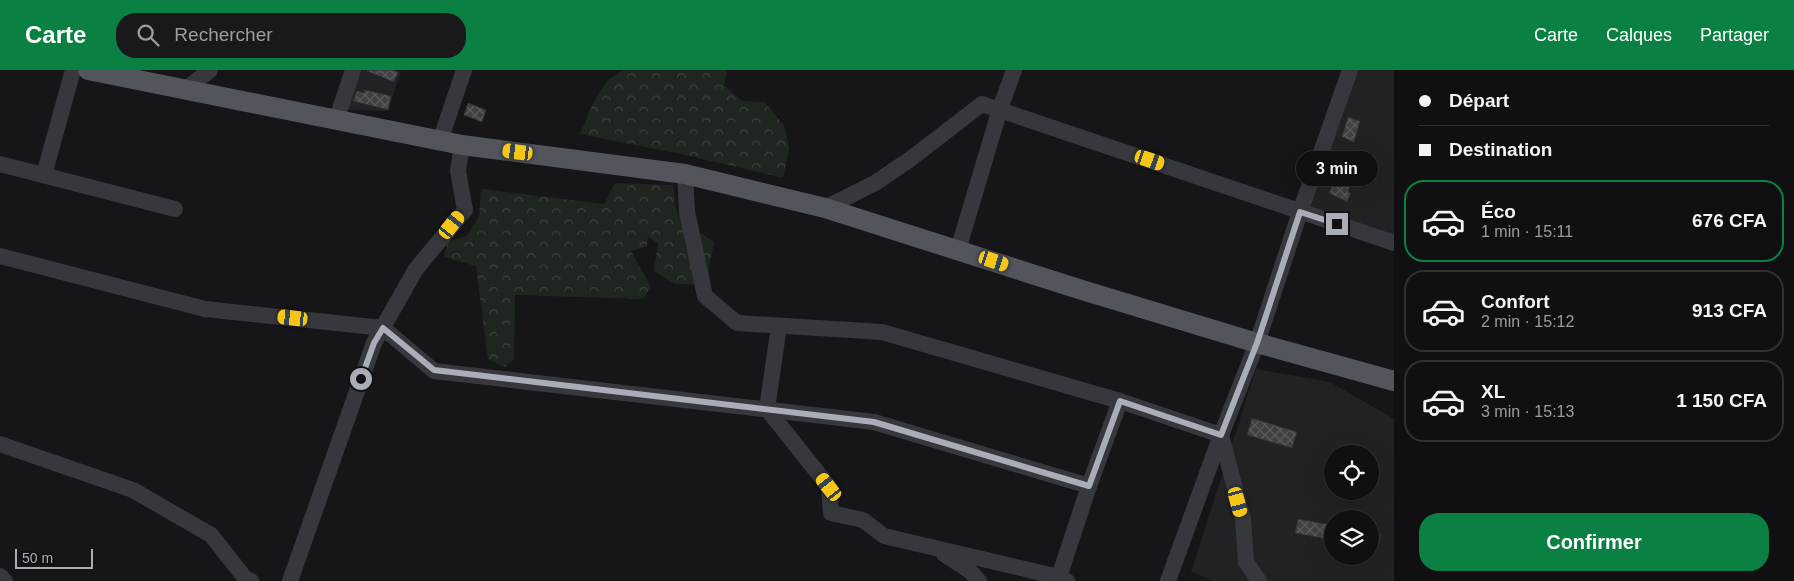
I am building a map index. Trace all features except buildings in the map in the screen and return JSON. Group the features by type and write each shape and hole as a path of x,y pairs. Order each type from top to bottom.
{"main road":[{"path":"88,70 462,145 685,174 825,208 1257,343 1394,381"}],"street":[{"path":"44,175 74,70"},
{"path":"186,90 210,70"},
{"path":"336,121 353,70"},
{"path":"440,141 464,70"},
{"path":"958,250 1000,108 1014,70"},
{"path":"1168,581 1257,343 1300,212 1350,70"},
{"path":"825,208 875,183 982,104 1000,108 1394,243"},
{"path":"290,581 374,343 416,270 465,210 458,171 462,145"},
{"path":"0,164 175,209"},
{"path":"685,174 687,212 705,296 737,323 882,332 1120,401 1221,435"},
{"path":"0,256 206,309 383,328 434,370 874,422 1089,486"},
{"path":"779,326 767,409 829,487 831,512 863,520 884,536 1063,579 1089,486 1120,401"},
{"path":"1221,435 1243,519 1246,562 1258,581"},
{"path":"0,444 133,490 211,535 245,578 251,581"},
{"path":"931,547 970,570 978,581"},
{"path":"0,576 4,581"}],"shaded area":[{"path":"359,70 401,71 388,111 346,110"},
{"path":"1357,70 1394,70 1394,239 1306,209"},
{"path":"1256,369 1330,382 1394,419 1394,581 1213,581 1191,572"}],"green space":[{"path":"623,70 727,70 724,85 742,101 764,102 784,125 789,148 783,178 681,154 580,134 601,90 614,75"},
{"path":"615,183 673,185 677,213 692,228 714,242 706,285 675,284 654,271 658,243 648,237 647,246 631,251 651,287 643,299 515,295 514,359 505,367 488,359 476,266 444,257 448,241 467,236 479,216 481,189 604,204"}],"route":[{"path":"361,379 374,343 383,328 434,370 874,422 1089,486 1120,401 1221,435 1257,343 1300,212 1337,224"}]}
